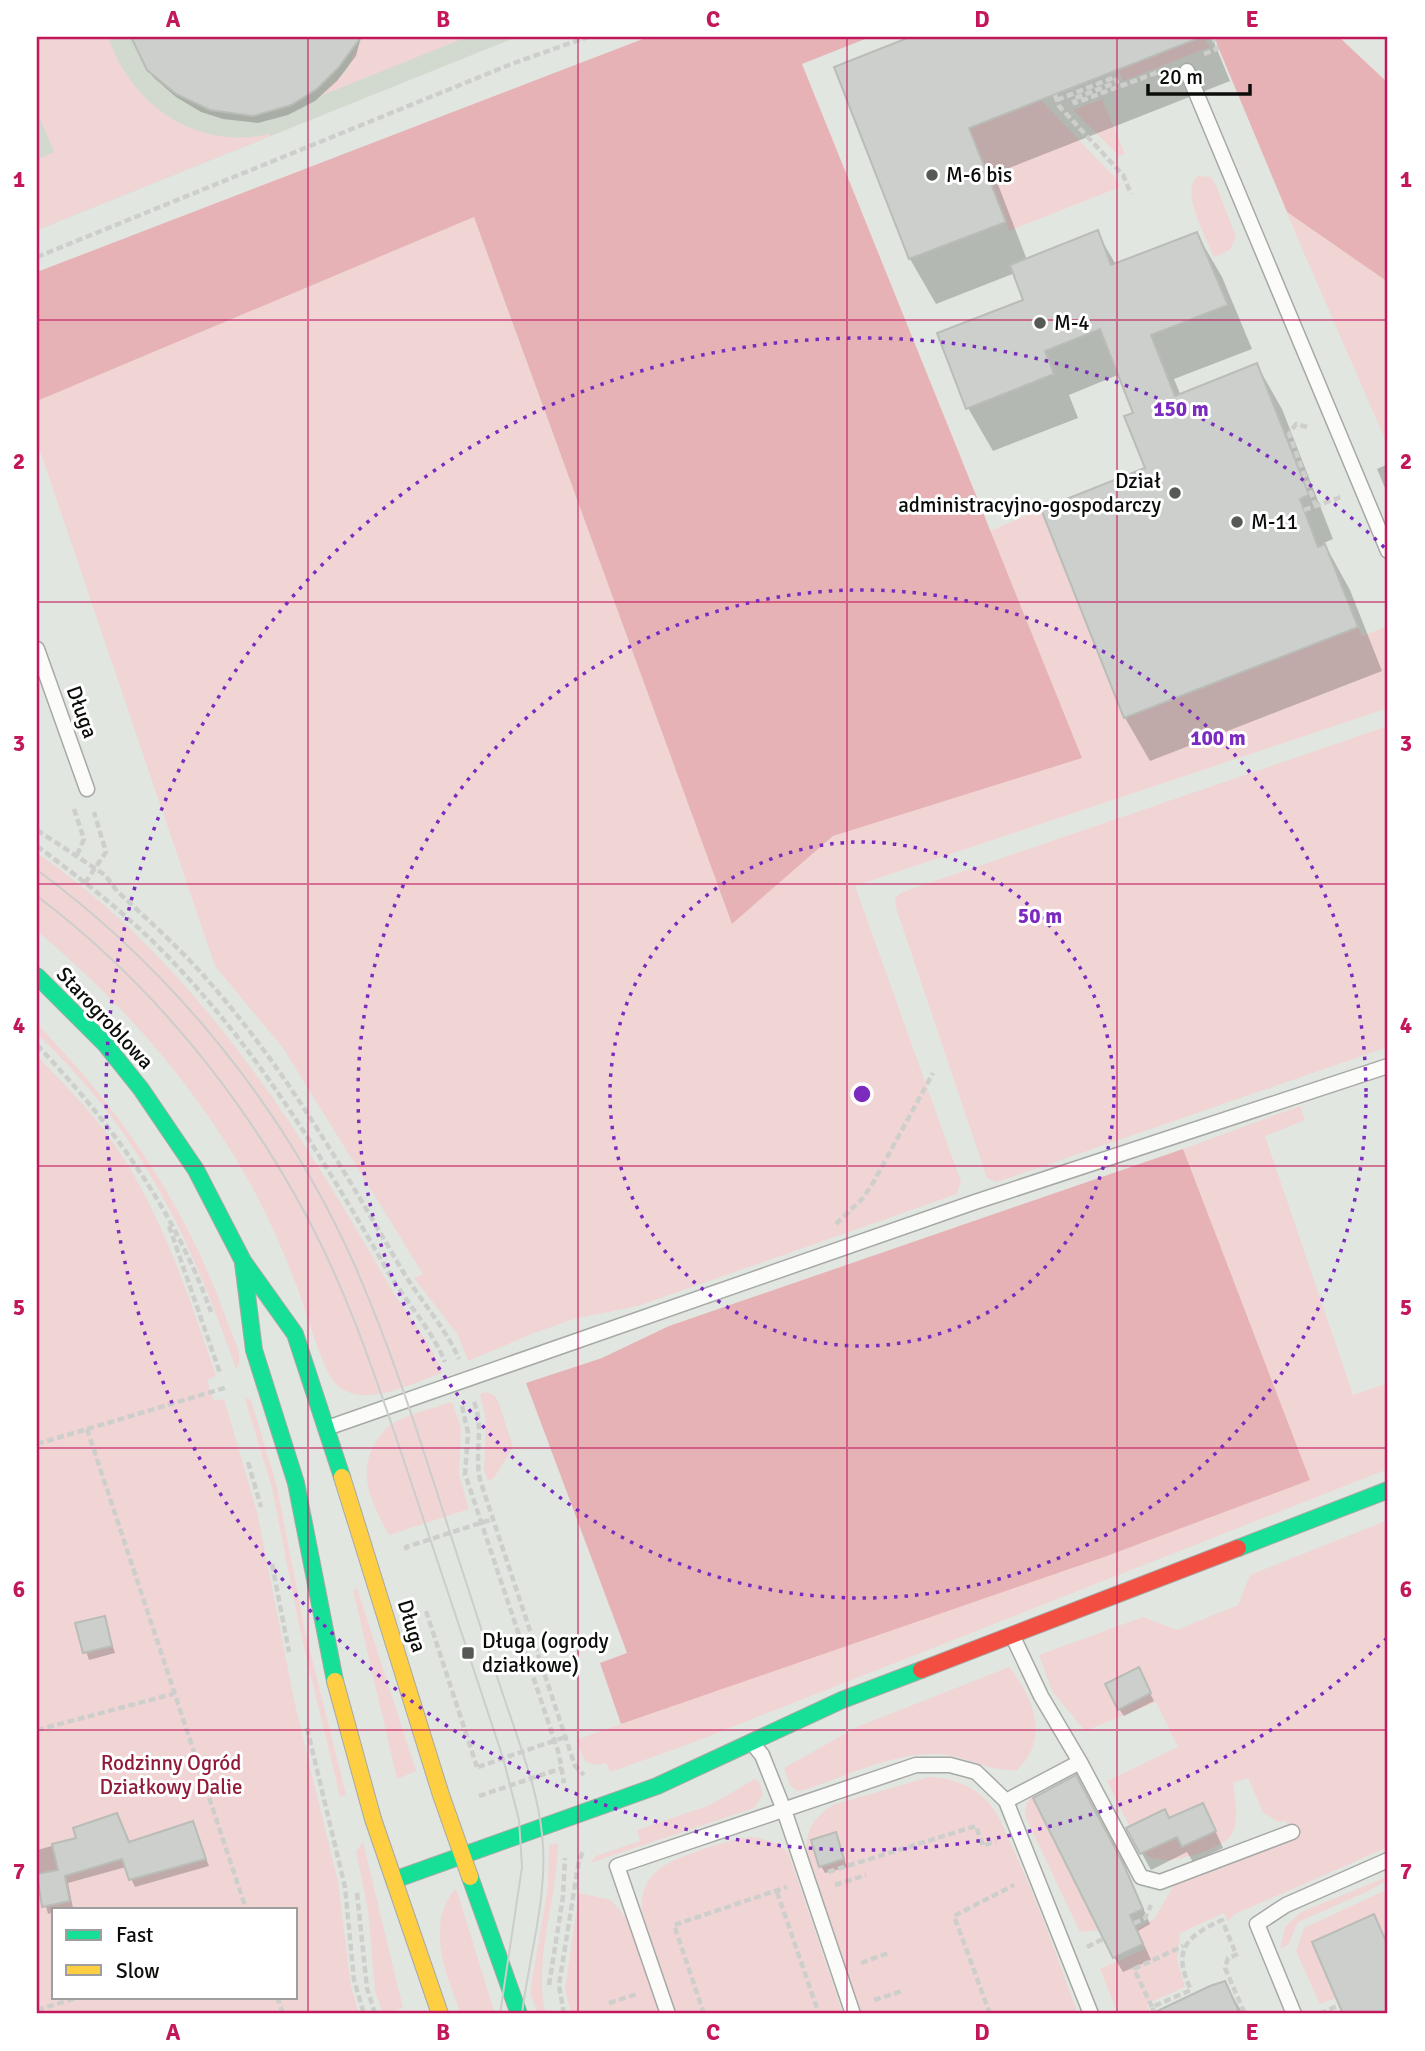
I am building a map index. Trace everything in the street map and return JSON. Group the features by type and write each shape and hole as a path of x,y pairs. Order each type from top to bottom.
{"street":[{"name":"Starogroblowa","path":"37,976 105,1044 142,1089"},
{"name":"Długa","path":"142,1089 197,1170 243,1261 295,1334 327,1427 436,1781 519,2014"},
{"name":"Długa","path":"243,1261 254,1350 296,1483 337,1685 373,1819 440,2014"},
{"path":"394,1880 657,1786 842,1700 1013,1637 1388,1490"}],"lane":[{"path":"1187,71 1388,551"},
{"name":"Długa","path":"37,649 87,789"},
{"path":"327,1427 975,1202 1388,1066"},
{"path":"1013,1637 1041,1696 1080,1762 1141,1877 1160,1882 1292,1832"},
{"path":"752,1742 762,1755 783,1810 853,2014"},
{"path":"1006,1801 1080,1762"},
{"path":"668,2014 617,1866 916,1765 950,1765 976,1772 1006,1801 1091,2014"},
{"path":"1294,2014 1256,1924 1286,1905 1388,1860"}],"path":[{"path":"37,257 514,63 588,37"},
{"path":"1127,84 1075,103 1073,99 1117,82 1115,77 1056,97 1123,175 1131,194"},
{"path":"1309,429 1306,425 1296,424 1289,434 1316,506"},
{"path":"1304,510 1337,498 1334,490"},
{"path":"85,883 106,852 87,789"},
{"path":"37,830 96,868 211,983 272,1061 340,1163 409,1282 451,1341 462,1366"},
{"path":"37,846 85,883 174,963 267,1076 314,1147 398,1289 439,1348 449,1370"},
{"path":"37,1045 97,1111 128,1150 162,1208 229,1400"},
{"path":"832,1227 868,1191 933,1073"},
{"path":"37,1444 211,1392"},
{"path":"472,1394 480,1416 477,1469 575,1766 589,1780 590,1839 579,1860 559,1985 564,2014"},
{"path":"460,1399 468,1433 465,1474 559,1754 565,1790"},
{"path":"87,1429 246,1908"},
{"path":"248,1460 262,1516"},
{"path":"408,1555 406,1547 493,1519"},
{"path":"269,1550 292,1665"},
{"path":"423,1601 477,1767"},
{"path":"37,1730 173,1694"},
{"path":"306,1724 345,1887 354,1980 364,2014"},
{"path":"704,2014 674,1925 777,1892 806,1879 976,1826 983,1846 1017,1830"},
{"path":"551,1994 553,1949 563,1897 565,1853"},
{"path":"990,2014 954,1916 1035,1873"},
{"path":"1067,1955 1145,1918 1160,1882"},
{"path":"777,1892 819,2014"},
{"path":"1155,2014 1134,1969 1184,1946 1195,1933 1222,1920 1236,1954"},
{"path":"1245,2014 1240,2008 1225,1969 1227,1958 1265,1943"},
{"path":"1152,2007 1191,1990 1183,1971 1184,1946"},
{"path":"37,2010 77,1998"},
{"path":"1320,2014 1339,2005"}],"shaded area":[{"path":"37,37 517,37 37,230"},
{"path":"648,37 870,37 802,64 1082,758 833,836 732,924 474,217 37,401 37,272"},
{"path":"1214,37 1339,37 1388,83 1388,282 1287,212"},
{"path":"1183,1149 1310,1480 1104,1557 621,1724 600,1663 627,1653 526,1383 602,1358 669,1326"}],"green space":[{"path":"37,37 108,37 133,83 150,102 170,117 192,129 217,136 270,136 37,230 37,160 54,152 37,111"},
{"path":"363,37 467,37 320,96 345,72"},
{"path":"1203,37 1210,47 1123,81 1119,70"},
{"path":"1102,99 1125,154 1119,156 1073,110"},
{"path":"1041,100 1117,180 1120,187 1009,231 969,128"},
{"path":"1198,176 1211,177 1216,185 1236,237 1230,250 1214,257 1193,203 1191,192"},
{"path":"1287,212 1388,282 1388,446 1297,237"},
{"path":"474,217 732,924 833,836 1082,758 990,531 1041,509 1124,718 1358,627 1362,636 1388,626 1388,708 855,886 961,1182 957,1194 638,1306 574,1319 468,1361 458,1335 414,1278 423,1274 283,1048 215,966 37,442 37,401"},
{"path":"1388,726 1388,1047 997,1182 987,1178 896,908 895,899 900,893"},
{"path":"37,853 93,896 144,943 192,993 236,1047 315,1162 394,1293 424,1337 442,1373 375,1395 349,1392 332,1379 270,1223 231,1150 208,1115 183,1081 128,1017 37,931"},
{"path":"37,1024 97,1091 149,1163 172,1201 212,1281 235,1341 239,1353 236,1369 200,1274 158,1189 106,1110 37,1034"},
{"name":"Rodzinny Ogród Działkowy Dalie","path":"37,1056 105,1131 139,1184 165,1237 197,1321 216,1376 207,1380 214,1401 224,1399 257,1512 295,1704 338,1882 351,1986 359,2014 37,2014"},
{"path":"1300,1106 1305,1120 1265,1136 1353,1395 1388,1383 1388,1469 681,1747 610,1772 606,1763 596,1765 585,1761 576,1740 1310,1480 1183,1149"},
{"path":"487,1392 498,1401 513,1447 494,1478 488,1481 484,1469 486,1420 480,1394"},
{"path":"244,1396 251,1400 277,1487 305,1631 346,1795 340,1797 300,1630 272,1488"},
{"path":"452,1402 461,1428 459,1475 469,1509 389,1535 375,1506 367,1480 370,1454 376,1441 392,1424"},
{"path":"1388,1520 1388,1847 1235,1914 1228,1922 1224,1913 1180,1933 1177,1960 1185,1987 1147,2004 1151,2014 1118,2014 1100,1969 1145,1949 1137,1929 1155,1918 1176,1881 1294,1839 1286,1821 1278,1822 1263,1812 1248,1778 1233,1783 1236,1820 1233,1832 1228,1838 1195,1855 1168,1860 1147,1856 1141,1850 1107,1781 1178,1747 1156,1702 1085,1731 1052,1691 1039,1655 1143,1617 1177,1630 1238,1605 1250,1575","holes":["1138,1668 1151,1693 1118,1710 1105,1684"]},
{"path":"357,1588 416,1771 397,1779 353,1590"},
{"path":"1009,1667 1025,1692 1035,1718 1033,1745 1017,1770 997,1769 949,1755 922,1754 870,1766 804,1790 797,1791 790,1785 784,1768 857,1727"},
{"path":"929,1777 967,1786 981,1795 996,1812 1032,1893 1078,2014 860,2014 807,1858 808,1834 820,1815 833,1805"},
{"path":"755,1779 760,1783 763,1795 754,1808 590,1863 596,1856 640,1841 637,1830 710,1805"},
{"path":"1031,1794 1099,1930 1080,1932 1026,1818 1025,1809"},
{"path":"755,1837 775,1843 788,1852 843,2014 676,2014 642,1912 645,1887 658,1870 678,1859 727,1842"},
{"path":"363,1842 403,2008 383,2014 375,1991 368,1910 356,1852"},
{"path":"558,1843 542,1975 546,2014 538,2014 530,1993 548,1886 549,1845"},
{"path":"1384,1878 1388,1880 1298,1922 1288,1945 1280,1949 1285,1927 1301,1912"},
{"path":"1388,1889 1388,1946 1374,1914 1312,1942 1336,1998 1320,2004 1296,1951 1304,1928"},
{"path":"454,1890 457,1891 495,2014 461,2014 450,1984 441,1952 440,1935 445,1904"},
{"path":"579,1893 611,1900 627,1919 659,2014 571,2014 565,1989"}],"building":[{"path":"131,37 361,37 338,68 317,89 291,105 253,116 210,110 176,94 147,70"},
{"name":"M-6 bis","path":"910,37 1199,38 969,128 1006,222 909,259 834,67"},
{"path":"1098,230 1111,265 1197,232 1228,305 1151,335 1175,396 1257,363 1309,495 1300,499 1318,547 1325,544 1358,627 1124,718 1041,509 1145,468 1124,416 1133,413 1100,329 1045,351 1054,374 966,409 937,333 1023,300 1010,265"},
{"path":"105,1616 112,1646 83,1653 75,1623"},
{"path":"1139,1667 1151,1693 1118,1710 1105,1684"},
{"path":"1076,1775 1123,1863 1143,1909 1130,1915 1143,1944 1113,1958 1033,1798"},
{"path":"1203,1803 1216,1831 1182,1847 1177,1837 1140,1854 1126,1828 1165,1809 1169,1818"},
{"path":"117,1813 129,1842 193,1821 206,1859 129,1880 122,1859 65,1876 70,1901 42,1907 37,1874 58,1870 52,1844 76,1838 73,1828"},
{"path":"836,1832 844,1859 819,1867 811,1840"},
{"path":"1374,1914 1388,1946 1388,2014 1343,2014 1312,1942"},
{"path":"1225,1981 1240,2014 1151,2014 1210,1986"}],"tram line":[{"path":"37,870 135,953 222,1047 295,1153 327,1208 355,1266 387,1344 415,1424 534,1789 542,1834 543,1879 522,2014"},
{"path":"37,896 78,929 154,1002 222,1083 281,1171 307,1217 347,1303 381,1392 440,1567 503,1758 519,1820 522,1867 500,2014"}],"traffic: fast":[{"path":"37,976 105,1044 141,1089 196,1170 243,1261 295,1334 342,1477"},
{"path":"243,1263 254,1350 296,1483 335,1681"},
{"path":"1238,1548 1388,1490"},
{"path":"394,1880 657,1786 842,1700 921,1670"},
{"path":"470,1877 519,2014"}],"traffic: slow":[{"path":"342,1477 441,1795 470,1877"},
{"path":"335,1681 373,1819 440,2014"}],"traffic: jam":[{"path":"921,1670 1238,1548"}],"place":[{"name":"M-6 bis","path":"932,175"},
{"name":"M-4","path":"1040,323"},
{"name":"Dział administracyjno-gospodarczy","path":"1175,493"},
{"name":"M-11","path":"1237,522"},
{"name":"Długa (ogrody działkowe)","path":"468,1653"}]}
